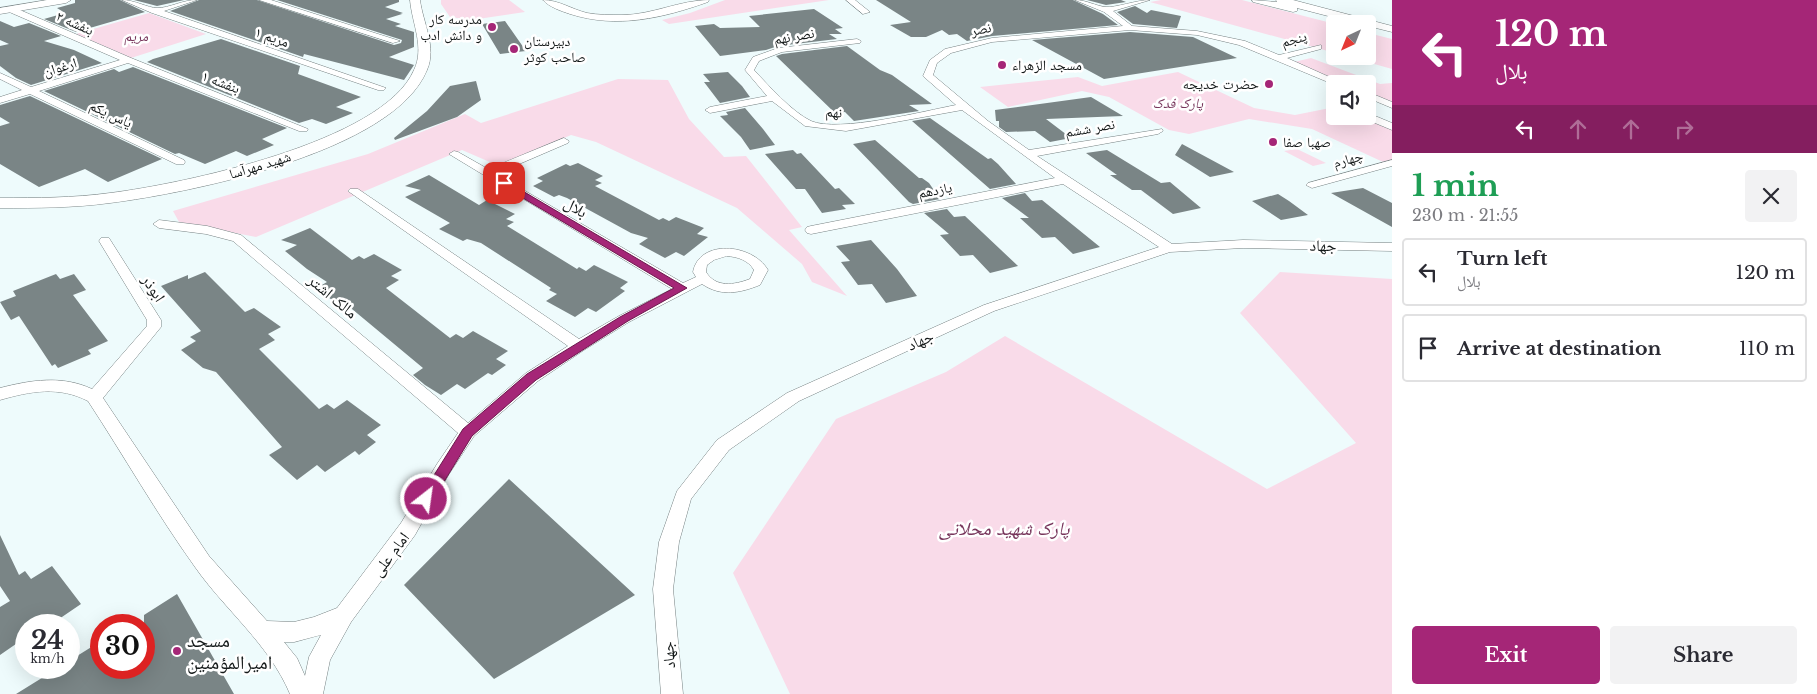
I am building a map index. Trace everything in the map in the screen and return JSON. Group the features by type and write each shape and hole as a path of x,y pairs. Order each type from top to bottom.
{"main road":[{"path":"3,9 30,0"},
{"path":"3,9 66,0"},
{"path":"548,0 568,12 582,15 628,18 659,15 704,0"},
{"path":"1257,0 1274,1 1392,28"},
{"name":"شهید مهرآسا","path":"0,203 68,202 159,191 226,176 260,166 343,136 372,120 390,106 402,96 418,75 424,61 426,44 411,1"},
{"path":"1274,1 1326,17"},
{"path":"585,4 606,8 623,8 660,2"},
{"path":"1376,31 1392,35"}],"street":[{"name":"مریم ۱","path":"126,0 381,88"},
{"path":"155,11 193,0"},
{"path":"263,0 396,41"},
{"path":"850,0 866,12"},
{"path":"1079,0 1108,10 1130,28"},
{"path":"1108,10 1146,0"},
{"name":"بنفشه ۲","path":"3,9 128,60"},
{"name":"نصر","path":"1170,248 1065,180 963,107 928,76 933,62 948,52 992,40 1130,28 1197,33 1242,43 1326,78"},
{"name":"نصر نهم","path":"774,98 749,70 756,59 781,50 857,41"},
{"name":"پنجم","path":"1278,58 1318,47"},
{"name":"ارغوان","path":"0,100 128,60"},
{"name":"بنفشه ۱","path":"128,60 303,129"},
{"name":"یاس یکم","path":"0,76 180,162"},
{"path":"710,110 774,98"},
{"name":"نهم","path":"774,98 809,124 846,128 963,107"},
{"path":"1376,98 1391,105"},
{"path":"1376,108 1391,105"},
{"path":"1376,120 1392,127"},
{"name":"نصر ششم","path":"1027,154 1158,130"},
{"path":"488,173 564,141"},
{"name":"بلال","path":"454,154 681,288"},
{"name":"چهارم","path":"1312,185 1392,163"},
{"name":"یازدهم","path":"811,230 1065,180"},
{"path":"354,191 579,346"},
{"name":"مالک اشتر","path":"158,224 207,230 237,238 468,432"},
{"name":"ابوذر","path":"94,397 154,327 154,320 105,241"},
{"name":"جهاد","path":"672,694 663,588 669,542 683,496 723,445 794,397 981,312 1170,248 1243,244 1392,247"},
{"path":"1361,246 1392,254"},
{"name":"امام علی","path":"312,694 320,657 344,615 408,529 443,469 468,432 532,377 579,346 681,288 702,279"},
{"path":"0,394 34,386 52,385 69,386 94,397 202,562 262,630 289,666 301,694"},
{"path":"262,630 294,632 315,627 344,615"}],"green space":[{"path":"441,0 509,0 525,12 471,20 450,17 441,4"},
{"path":"725,0 829,0 669,24 662,20 690,13"},
{"path":"1161,0 1242,0 1326,22 1326,51 1150,2"},
{"name":"مریم","path":"149,13 206,34 131,58 76,34"},
{"path":"1376,35 1392,39 1392,69 1376,64"},
{"path":"1311,58 1356,75 1326,76 1294,62"},
{"name":"پارک فدک","path":"1178,72 1254,108 1295,115 1326,109 1326,125 1376,125 1376,123 1392,130 1392,160 1383,162 1312,129 1249,119 1189,134 1169,130 1109,97 1082,91 1008,107 980,87 1078,77 1102,86"},
{"path":"618,79 668,80 689,119 724,157 746,156 802,227 789,230 847,296 812,282 802,264 737,208 596,142 571,135 499,166 462,150 256,237 179,222 173,211 368,154 465,114 481,123"},
{"path":"1376,82 1392,83 1392,103 1376,96"},
{"path":"1297,149 1326,163 1313,166 1284,151"},
{"name":"پارک شهید محلاتی","path":"1280,272 1392,279 1392,694 790,694 733,573 836,419 946,372 1005,336 1267,489 1356,443 1240,313"}],"building":[{"path":"75,0 120,0 145,12 76,32 44,19 65,13 57,8 75,3"},
{"path":"134,0 184,0 157,6"},
{"path":"199,0 257,0 394,45 401,43 402,40 277,0 399,0 399,2 385,7 403,13 386,19 401,24 395,26 414,32 414,47 389,57 414,65 404,80 304,54 303,57 170,11"},
{"path":"876,0 1073,0 1103,14 1118,25 992,36 967,41 957,34 949,35 942,30 926,37 911,37 890,25 911,22"},
{"path":"1087,0 1121,0 1126,2 1106,5"},
{"path":"1135,6 1147,13 1151,10 1181,16 1177,28 1133,24 1117,12"},
{"path":"814,9 843,28 835,29 842,34 829,34 837,39 778,46 766,50 720,56 695,26 714,24 720,28 760,27 749,16"},
{"path":"0,21 14,27 29,23 61,36 44,41 74,50 102,63 31,85 16,78 0,66 0,46 9,44 0,40"},
{"path":"505,21 526,51 500,54 482,24"},
{"path":"1130,32 1193,37 1237,58 1104,79 1032,40"},
{"path":"221,39 300,66 298,74 361,97 336,107 353,113 326,124 312,119 299,123 147,62"},
{"path":"847,46 932,104 909,105 919,111 854,121 845,112 835,113 776,56"},
{"path":"133,67 287,128 262,139 274,145 247,156 236,151 205,164 179,153 175,154 44,91 114,69 119,72"},
{"path":"728,72 750,97 720,103 704,82 710,82 703,74"},
{"path":"476,81 481,100 457,117 395,140 394,138 427,111 450,86"},
{"path":"30,96 162,159 108,182 85,169 39,187 0,164 0,126 10,123 0,117 0,105"},
{"path":"1091,97 1123,116 1046,119 1071,138 1050,142 1035,131 1006,132 999,127 999,121 996,121 995,110"},
{"path":"745,108 775,145 750,150 741,137 720,116 728,115 726,112"},
{"path":"930,118 988,159 991,158 1016,184 990,189 912,121"},
{"path":"875,140 919,178 929,183 940,199 913,204 909,202 853,144"},
{"path":"1182,144 1234,172 1210,177 1175,155"},
{"path":"793,150 797,154 801,153 835,189 839,188 855,204 842,205 846,209 822,213 805,189 796,189 765,154"},
{"path":"1107,150 1161,183 1170,182 1201,208 1173,214 1141,190 1132,190 1110,175 1117,175 1086,153"},
{"path":"578,163 603,176 595,180 602,183 595,186 659,220 663,218 669,221 676,217 704,228 697,234 708,237 684,256 676,252 665,258 639,244 648,238 631,233 567,198 559,195 554,197 533,186 543,181 537,178 566,164 570,166"},
{"path":"429,175 479,205 487,200 515,214 506,219 514,222 507,226 577,269 579,267 586,271 594,265 628,282 620,288 625,291 596,312 588,308 575,317 546,301 557,294 549,290 551,288 481,243 467,239 463,241 439,229 450,223 405,197 421,190 405,186"},
{"path":"1363,188 1392,203 1392,227 1331,193"},
{"path":"1025,193 1032,201 1042,200 1100,247 1073,254 1055,237 1042,238 1020,218 1029,218 1002,198"},
{"path":"1278,194 1308,215 1281,220 1252,201"},
{"path":"947,209 954,217 965,216 1018,266 990,273 973,255 960,256 940,235 949,234 924,213"},
{"path":"310,228 352,260 359,256 364,259 374,254 402,270 391,276 399,280 386,288 450,338 456,334 463,338 473,331 508,351 496,359 506,365 492,375 488,373 465,389 457,384 441,395 425,385 413,375 423,368 352,309 337,303 315,289 327,282 285,251 297,245 281,240"},
{"path":"871,240 897,269 917,296 886,303 872,284 858,285 841,262 850,261 836,246"},
{"path":"205,272 245,312 254,308 281,327 268,334 275,340 259,349 319,409 327,404 334,409 347,400 381,425 367,435 376,442 359,455 355,451 325,472 317,465 297,480 269,455 282,447 216,372 203,368 181,350 196,341 190,337 201,331 161,286 188,275 188,279"},
{"path":"56,274 60,279 74,274 86,290 73,295 108,341 88,350 91,354 58,368 55,364 52,366 19,316 11,320 0,302 16,296 13,291"},
{"path":"509,479 635,595 494,679 404,585"},
{"path":"0,535 19,575 25,571 31,579 52,566 81,604 66,614 15,614 15,645 0,655 0,607 10,601 0,586"},
{"name":"مسجد امیرالمؤمنین","path":"177,594 234,694 16,694 40,679 80,679 80,654 90,648 90,679 155,679 155,614 146,614"}],"place":[{"name":"مدرسه کار و دانش ادب","path":"492,27"},
{"name":"دبيرستان صاحب كوثر","path":"514,49"},
{"name":"مسجد الزهراء","path":"1002,65"},
{"name":"حضرت خدیجه","path":"1269,84"},
{"name":"صهبا صفا","path":"1273,142"},
{"name":"مسجد امیرالمؤمنین","path":"177,651"}],"route":[{"path":"426,499 443,469 468,432 532,377 624,319 681,288 504,183"}]}
